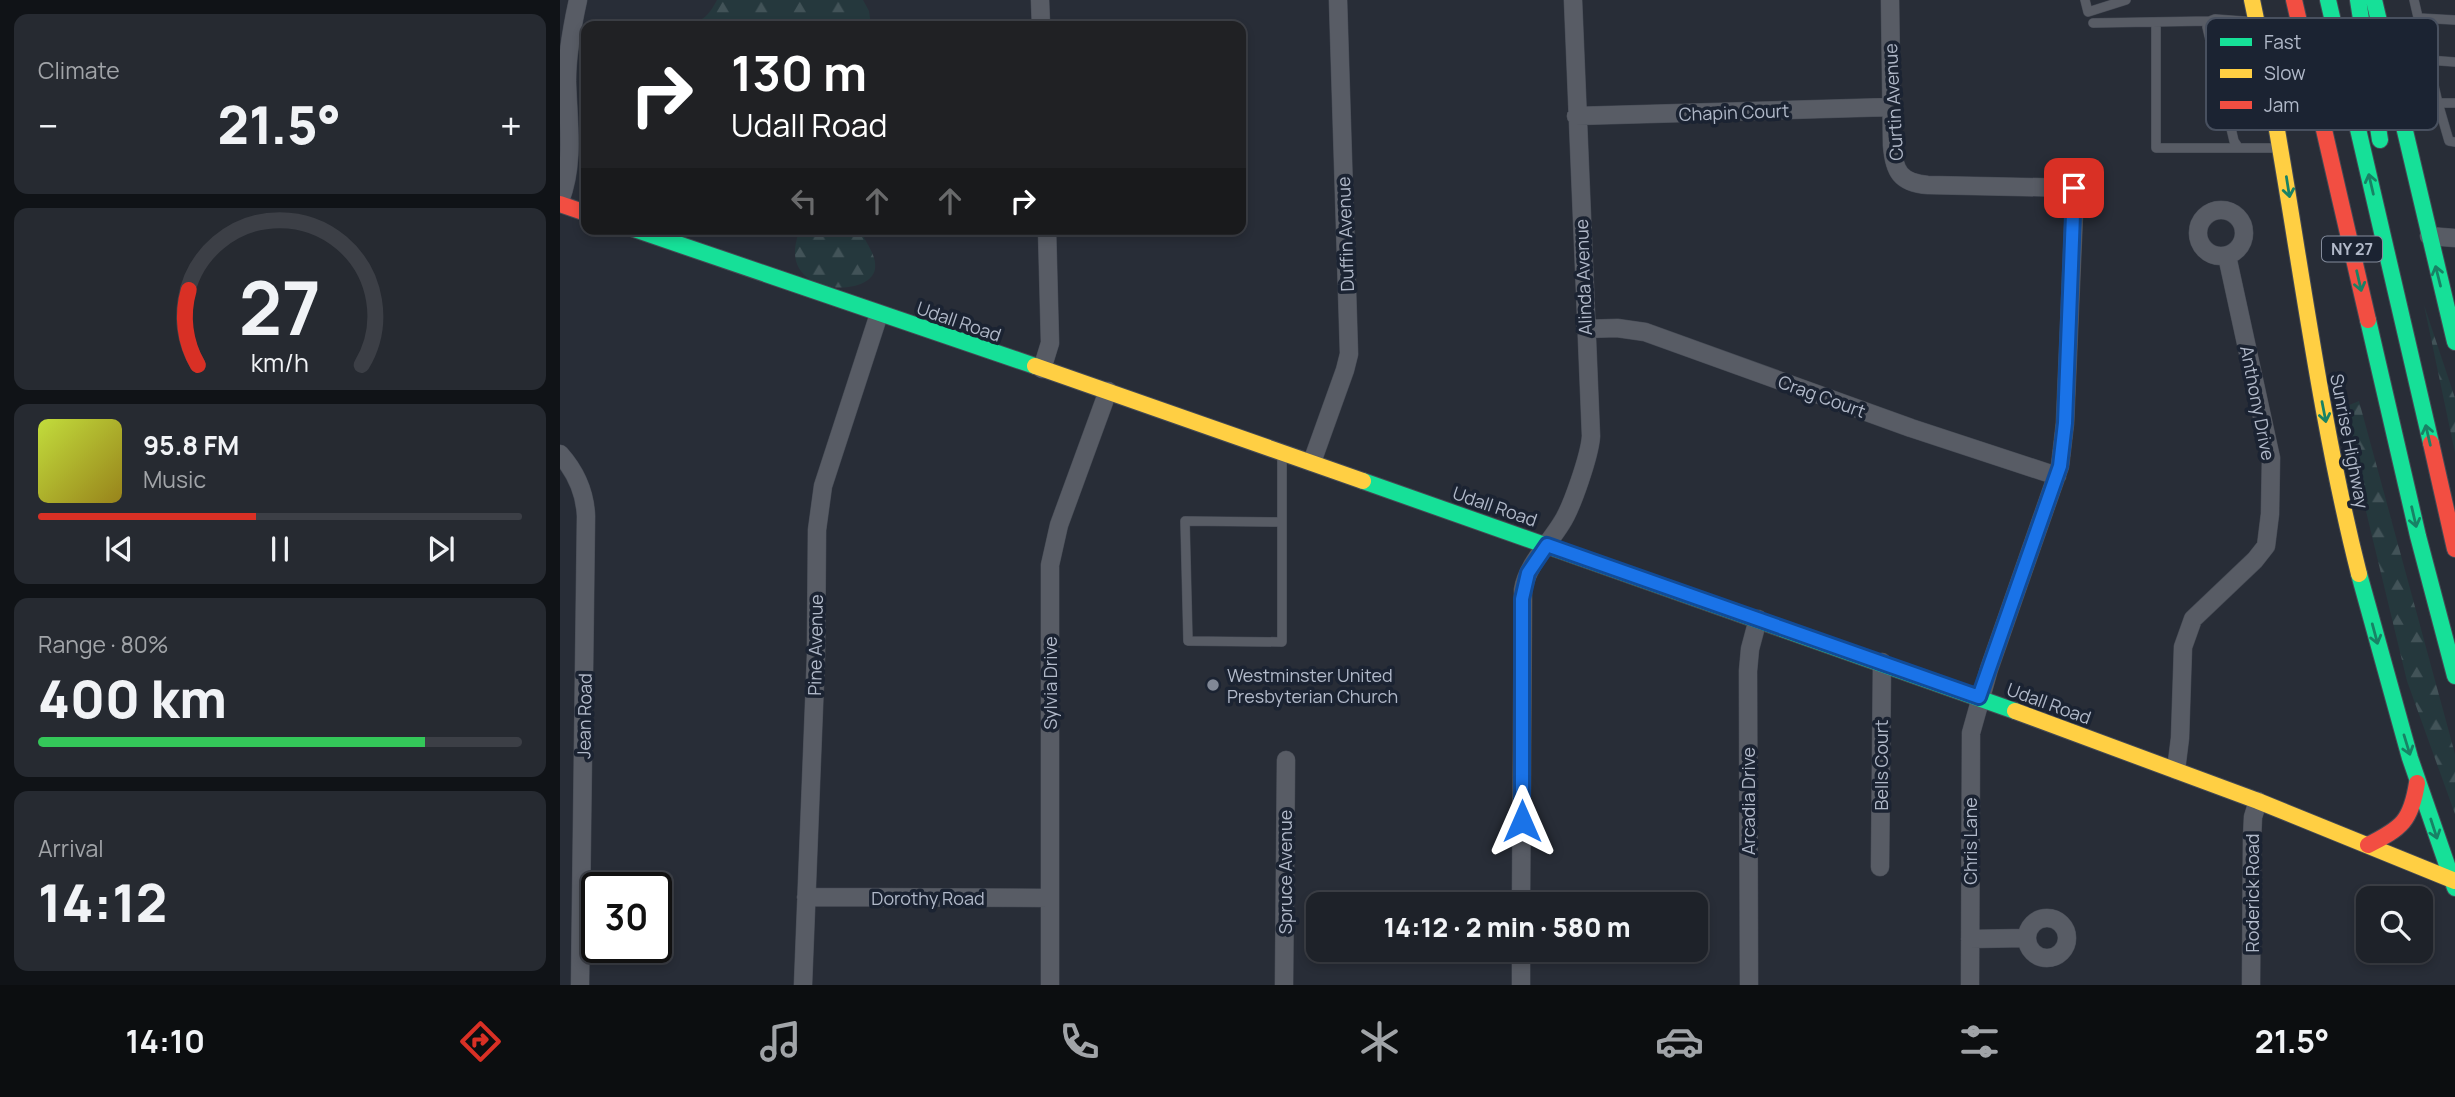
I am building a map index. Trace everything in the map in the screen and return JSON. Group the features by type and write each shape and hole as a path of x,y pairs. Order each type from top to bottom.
{"main road":[{"name":"Sunrise Highway","path":"2252,0 2256,18"},
{"name":"NY 27","path":"2292,0 2297,18"},
{"name":"NY 27","path":"2328,0 2332,18"},
{"path":"2358,0 2361,18"},
{"path":"2374,0 2378,18"},
{"name":"Sunrise Highway","path":"2278,130 2313,354 2342,500 2374,634 2418,779 2454,883"},
{"name":"NY 27","path":"2324,130 2415,524 2455,676"},
{"name":"NY 27","path":"2358,130 2455,549"},
{"path":"2379,130 2383,155"},
{"path":"2404,130 2455,342"},
{"path":"2387,180 2397,298"},
{"path":"560,202 581,211"},
{"name":"Udall Road","path":"651,235 1108,391 1882,662 2258,801 2454,883"},
{"path":"2368,845 2407,822 2413,809 2418,779"}],"street":[{"path":"560,202 570,154 567,66 578,0"},
{"path":"1040,0 1041,21"},
{"name":"Duffin Avenue","path":"1311,462 1349,354 1338,0"},
{"name":"Alinda Avenue","path":"1521,892 1522,599 1528,573 1564,521 1590,444 1573,0"},
{"name":"Curtin Avenue","path":"1889,0 1894,162 1900,174 1909,182 1928,185 2074,188 2064,431 2057,476 1979,697"},
{"name":"Chapin Court","path":"1576,116 1891,107"},
{"path":"1042,369 1050,343 1047,235"},
{"path":"2429,236 2455,238"},
{"name":"Anthony Drive","path":"2176,770 2180,738 2183,647 2193,619 2261,553 2266,546 2269,524 2271,458 2227,256"},
{"name":"Pine Avenue","path":"803,985 816,655 818,515 823,486 879,314"},
{"name":"Crag Court","path":"1585,329 1617,328 1645,332 1911,428 2057,476"},
{"name":"Sylvia Drive","path":"1050,985 1050,565 1059,525 1108,391"},
{"name":"Jean Road","path":"560,454 579,482 586,516 580,985"},
{"name":"Arcadia Drive","path":"1749,985 1748,671 1750,649 1758,619"},
{"name":"Bells Court","path":"1880,867 1882,662"},
{"name":"Chris Lane","path":"1970,985 1970,743 1979,697"},
{"name":"Spruce Avenue","path":"1284,985 1286,760"},
{"name":"Roderick Road","path":"2251,985 2252,839 2253,817 2258,801"},
{"name":"Dorothy Road","path":"806,897 1050,898"},
{"path":"1970,939 2026,938"},
{"path":"1521,962 1521,985"}],"lane":[{"path":"2085,0 2088,12 2126,0"},
{"path":"2414,0 2419,18"},
{"path":"2093,23 2206,21"},
{"path":"2156,22 2156,148 2281,148"},
{"path":"2455,103 2438,103 2449,141 2455,142"},
{"path":"2231,130 2238,147"},
{"path":"1282,452 1282,522 1282,642 1188,641 1185,522 1282,522"}],"green space":[{"path":"717,0 863,0 870,21 697,21 711,11"},
{"path":"798,235 863,235 874,259 875,269 870,278 860,284 832,287 806,276 798,266 795,251"},
{"path":"2424,305 2455,398 2455,453"},
{"path":"2359,401 2455,754 2455,814 2407,681 2364,503 2337,410"}],"traffic: fast":[{"path":"2328,0 2332,18"},
{"path":"2358,0 2361,18"},
{"path":"2374,0 2378,18"},
{"path":"2358,130 2431,443"},
{"path":"2378,130 2380,140"},
{"path":"2405,130 2455,342"},
{"path":"652,235 1035,366"},
{"path":"2368,320 2418,536 2455,676"},
{"path":"1363,481 2015,711"},
{"path":"2359,574 2410,758 2455,888"}],"traffic: slow":[{"path":"2252,0 2256,18"},
{"path":"2277,130 2328,431 2359,574"},
{"path":"1035,366 1363,481"},
{"path":"2015,711 2258,801 2455,881"}],"traffic: jam":[{"path":"2294,0 2298,18"},
{"path":"2324,130 2368,320"},
{"path":"560,204 581,211"},
{"path":"2431,443 2455,549"},
{"path":"2368,845 2403,822 2412,806 2417,783"}],"place":[{"name":"Westminster United Presbyterian Church","path":"1213,685"}],"route":[{"path":"1522,821 1522,599 1528,573 1547,545 1979,697 2060,466 2065,423 2074,188"}]}
